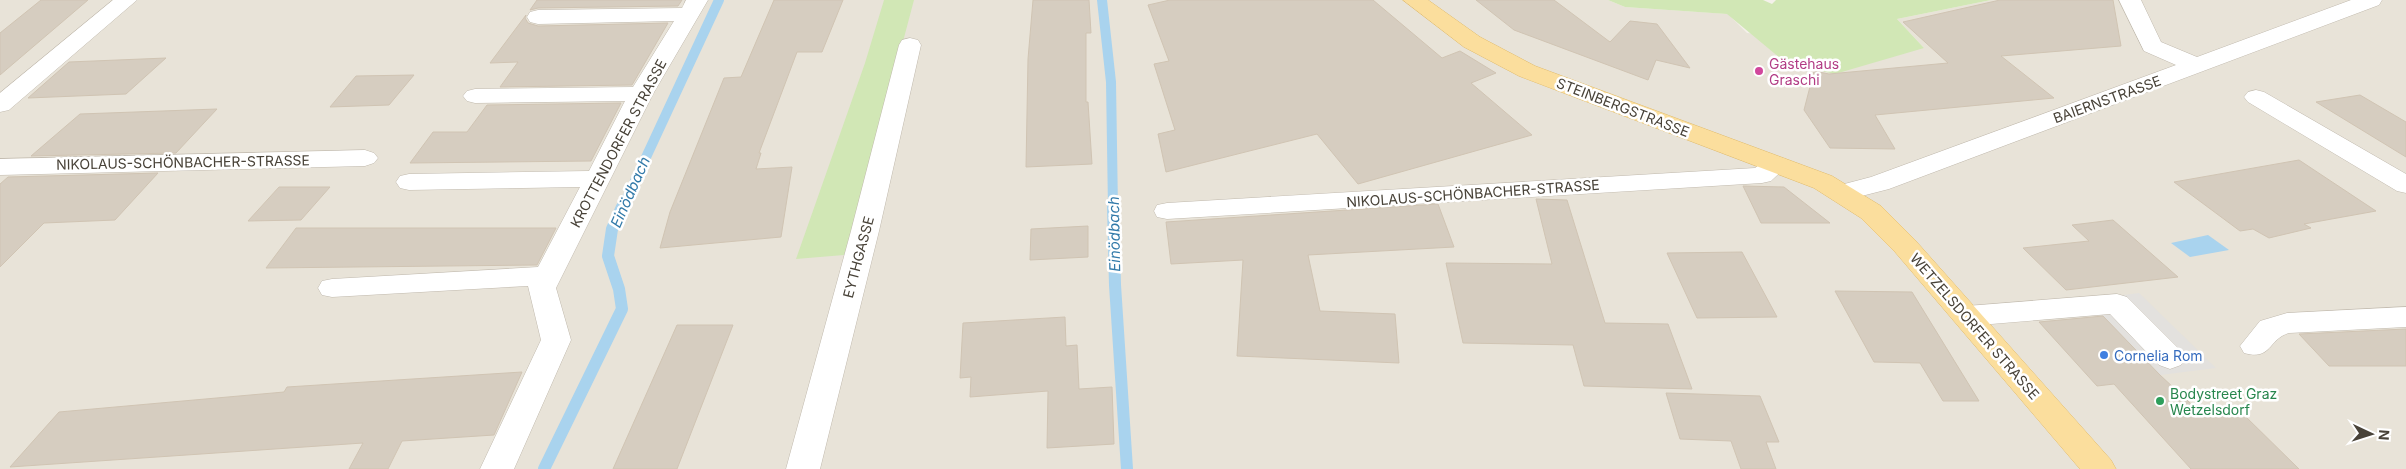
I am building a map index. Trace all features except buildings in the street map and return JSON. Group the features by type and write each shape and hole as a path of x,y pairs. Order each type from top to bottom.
{"main road":[{"name":"STEINBERGSTRASSE","path":"1414,0 1472,42 1527,71 1823,182 1842,193"},
{"name":"WETZELSDORFER STRASSE","path":"1842,193 1871,212 1886,227 1967,316 2099,469"}],"street":[{"path":"0,105 126,0"},
{"path":"2130,0 2152,46 2197,65"},
{"name":"BAIERNSTRASSE","path":"1842,193 1880,183 2371,0"},
{"path":"538,17 692,7"},
{"name":"KROTTENDORFER STRASSE","path":"545,282 641,94 692,7"},
{"name":"EYTHGASSE","path":"803,469 865,231 910,45"},
{"path":"475,96 641,94"},
{"path":"2256,96 2406,185"},
{"name":"NIKOLAUS-SCHÖNBACHER-STRASSE","path":"0,167 365,158"},
{"name":"NIKOLAUS-SCHÖNBACHER-STRASSE","path":"1167,212 1762,175 1776,164"},
{"path":"408,182 598,179"},
{"path":"332,288 545,282 556,340 497,469"},
{"path":"1967,316 2117,304 2170,358"},
{"path":"2255,346 2271,328 2287,322 2406,317"}],"shaded area":[{"path":"0,0 1608,0 1625,7 1728,14 1747,33 1924,48 1897,19 1991,0 2406,0 2406,469 0,469"},
{"path":"2139,293 2216,368 2160,375 2086,300"}],"green space":[{"path":"884,0 914,0 851,238 844,255 796,259 865,63"},
{"path":"1608,0 1763,0 1772,4 1776,0 1991,0 1897,19 1924,48 1835,74 1796,65 1780,58 1727,14 1625,7"}],"water":[{"path":"2208,235 2229,250 2190,257 2171,243"}],"waterway":[{"name":"Einödbach","path":"622,209 719,0"},
{"name":"Einödbach","path":"1102,0 1111,82 1113,209"},
{"name":"Einödbach","path":"544,469 622,309 619,289 608,256 612,229 622,207"},
{"name":"Einödbach","path":"1113,207 1115,285 1127,469"}],"place":[{"name":"Gästehaus Graschi","path":"1759,71"},
{"name":"Cornelia Rom","path":"2104,355"},
{"name":"Bodystreet Graz Wetzelsdorf","path":"2160,401"}]}
